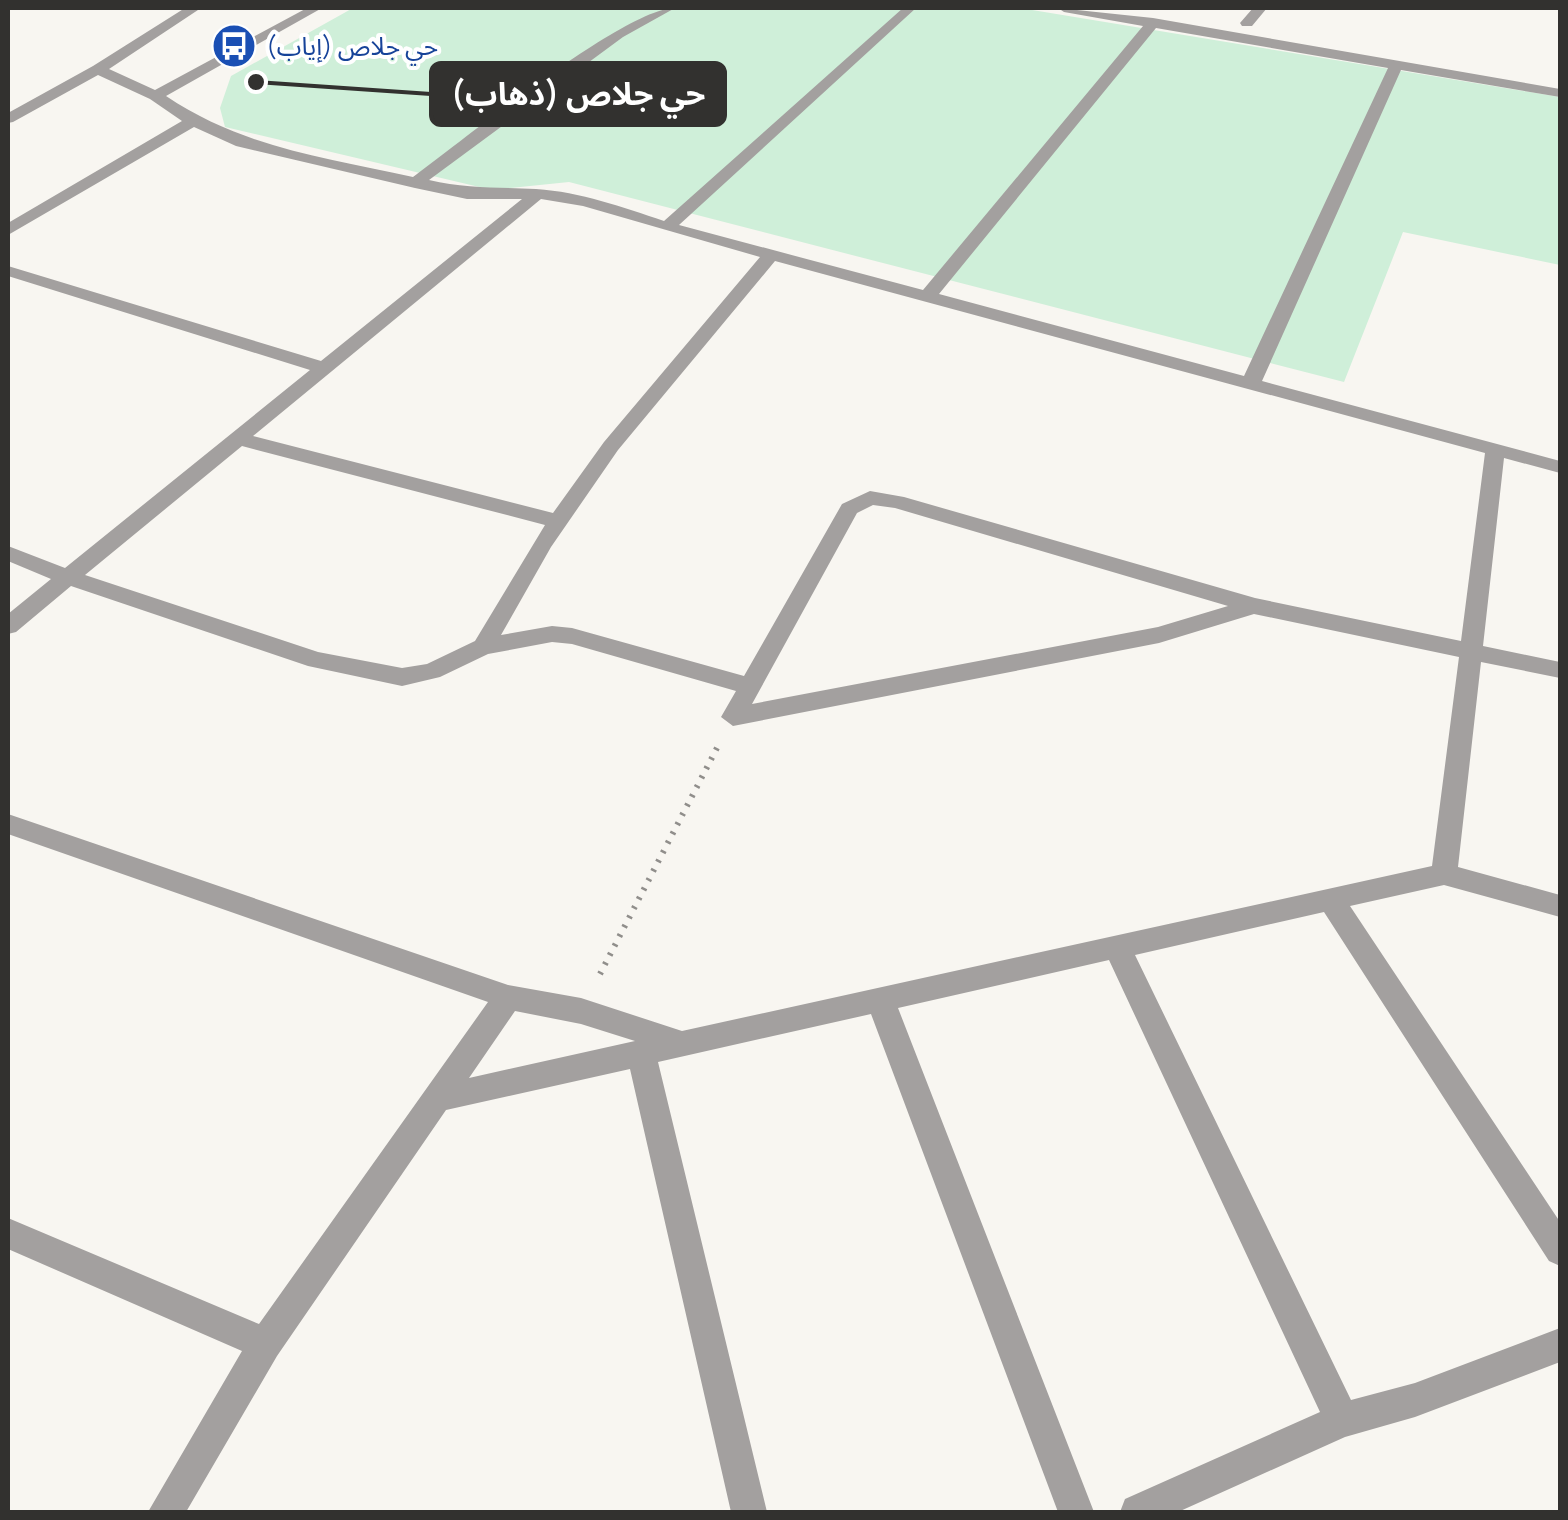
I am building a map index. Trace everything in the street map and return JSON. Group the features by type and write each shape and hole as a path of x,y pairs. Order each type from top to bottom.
{"street":[{"path":"8,119 98,70 194,8"},
{"path":"154,96 316,8"},
{"path":"415,183 618,34 669,8"},
{"path":"666,226 910,8"},
{"path":"1064,8 1560,93"},
{"path":"1247,23 1260,8"},
{"path":"930,295 1153,22"},
{"path":"1250,384 1397,64"},
{"path":"98,70 242,143 482,196 538,194 585,201 1560,468"},
{"path":"8,230 193,121"},
{"path":"8,626 64,576 538,194"},
{"path":"482,647 558,521 611,446 773,253"},
{"path":"8,272 323,368"},
{"path":"236,438 558,521"},
{"path":"1444,874 1495,452"},
{"path":"733,717 848,509 870,498 897,502 1254,606 1471,648 1560,670"},
{"path":"8,553 64,576 316,660 402,677 432,671 482,647 552,634 572,636 750,686"},
{"path":"733,717 1158,635 1254,606"},
{"path":"8,824 508,997 581,1011 683,1044"},
{"path":"434,1099 1444,874 1560,906"},
{"path":"1330,900 1560,1250"},
{"path":"1118,949 1342,1420"},
{"path":"166,1512 265,1344 508,997"},
{"path":"880,1000 1076,1512"},
{"path":"642,1054 749,1512"},
{"path":"8,1232 265,1344"},
{"path":"1138,1512 1342,1420 1414,1400 1560,1345"}],"path":[{"path":"581,1011 733,717"}],"green space":[{"path":"353,8 1020,8 1560,97 1560,265 1403,232 1344,382 569,182 492,190 225,127 220,108 231,76"}],"place":[{"name":"حي جلاص (إياب)","path":"234,46"},
{"name":"حي جلاص (ذهاب)","path":"256,82"}]}
